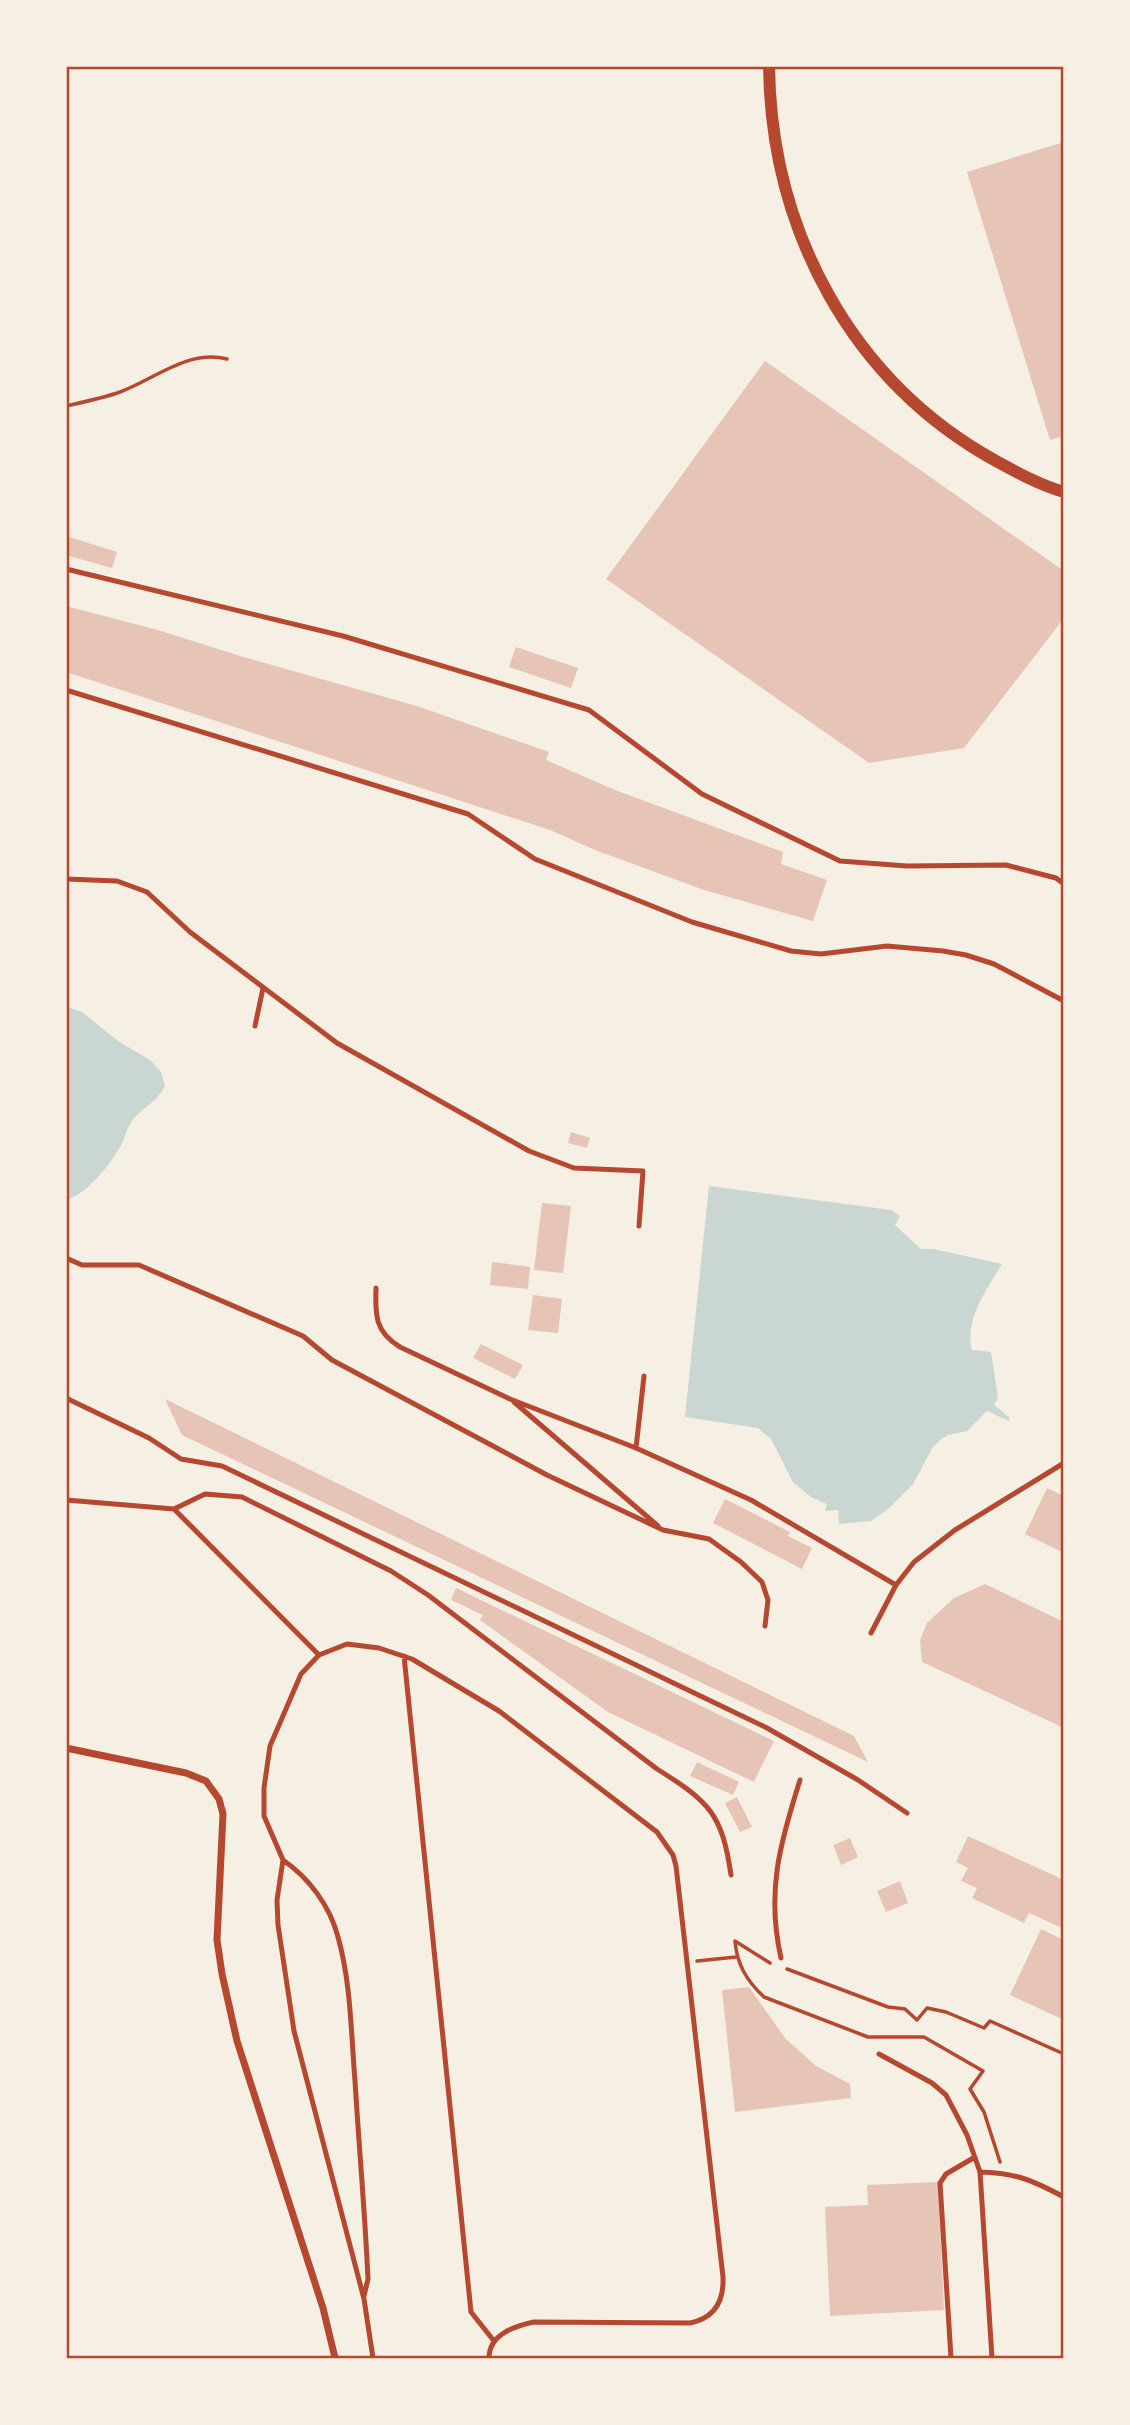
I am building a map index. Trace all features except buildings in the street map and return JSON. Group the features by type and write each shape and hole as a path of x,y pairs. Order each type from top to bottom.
{"street":[{"path":"769,66 769,102 783,186 807,251 825,289 853,335 891,380 933,419 1019,474 1063,492"},
{"path":"66,1748 186,1773 206,1781 219,1799 223,1814 217,1940 222,1974 237,2041 323,2308 335,2358"}],"lane":[{"path":"66,569 343,636 589,710 702,794 840,860 906,866 1006,866 1056,878 1063,884"},
{"path":"66,690 468,814 535,859 692,922 791,951 821,954 887,946 966,955 994,964 1063,1001"},
{"path":"66,879 117,881 147,892 190,932 337,1043 529,1152 574,1168 643,1171 639,1226"},
{"path":"255,1026 263,988"},
{"path":"66,1258 82,1265 139,1265 303,1336 332,1360 547,1475 663,1530 709,1539 741,1562 762,1582 768,1600 765,1626"},
{"path":"376,1288 378,1325 387,1340 510,1399 636,1448 775,1512 896,1585"},
{"path":"636,1448 644,1377"},
{"path":"66,1398 149,1438 181,1459 222,1466 767,1728 858,1780 906,1813"},
{"path":"510,1399 663,1530"},
{"path":"871,1633 896,1585 914,1562 955,1530 1063,1462"},
{"path":"66,1500 174,1509 205,1494 242,1497 391,1571 428,1595 707,1805 719,1822 726,1840 731,1875"},
{"path":"174,1509 319,1655"},
{"path":"373,2358 364,2299 294,2031 278,1924 277,1900 283,1860 264,1816 270,1746 292,1690 301,1674 319,1655 347,1644 379,1648 404,1656 499,1711 657,1832 673,1855 676,1866 723,2277 721,2301 709,2316 690,2323 534,2322 509,2329 494,2341 488,2353 489,2358"},
{"path":"404,1656 471,2312 494,2341"},
{"path":"781,1958 775,1930 775,1875 782,1837 800,1780"},
{"path":"283,1860 296,1869 321,1898 338,1935 344,1967 361,2146 368,2279 364,2299"},
{"path":"879,2054 932,2083 946,2095 967,2135 980,2172 992,2358"},
{"path":"951,2358 940,2183 946,2174 975,2157"},
{"path":"980,2172 1003,2172 1032,2180 1063,2197"}],"path":[{"path":"66,406 117,393 183,361 203,357 227,359"},
{"path":"1010,2164 1000,2162 984,2112 970,2089 983,2071 924,2037 868,2037 764,1997 742,1970 736,1957 735,1941 762,1960 888,2007 905,2009 917,2020 928,2008 946,2012 984,2028 990,2021 1063,2054"},
{"path":"687,1962 736,1957"}],"shaded area":[{"path":"67,1007 82,1012 118,1041 150,1060 161,1072 165,1086 132,1121 118,1150 99,1176 67,1200"},
{"path":"709,1186 891,1210 900,1216 895,1225 921,1249 933,1249 1002,1264 978,1305 970,1339 972,1350 991,1352 998,1398 994,1405 1009,1417 1009,1421 987,1411 967,1431 948,1435 940,1440 933,1447 913,1484 887,1510 871,1521 839,1524 838,1510 825,1511 827,1504 811,1497 793,1482 771,1439 758,1428 685,1417"}]}
